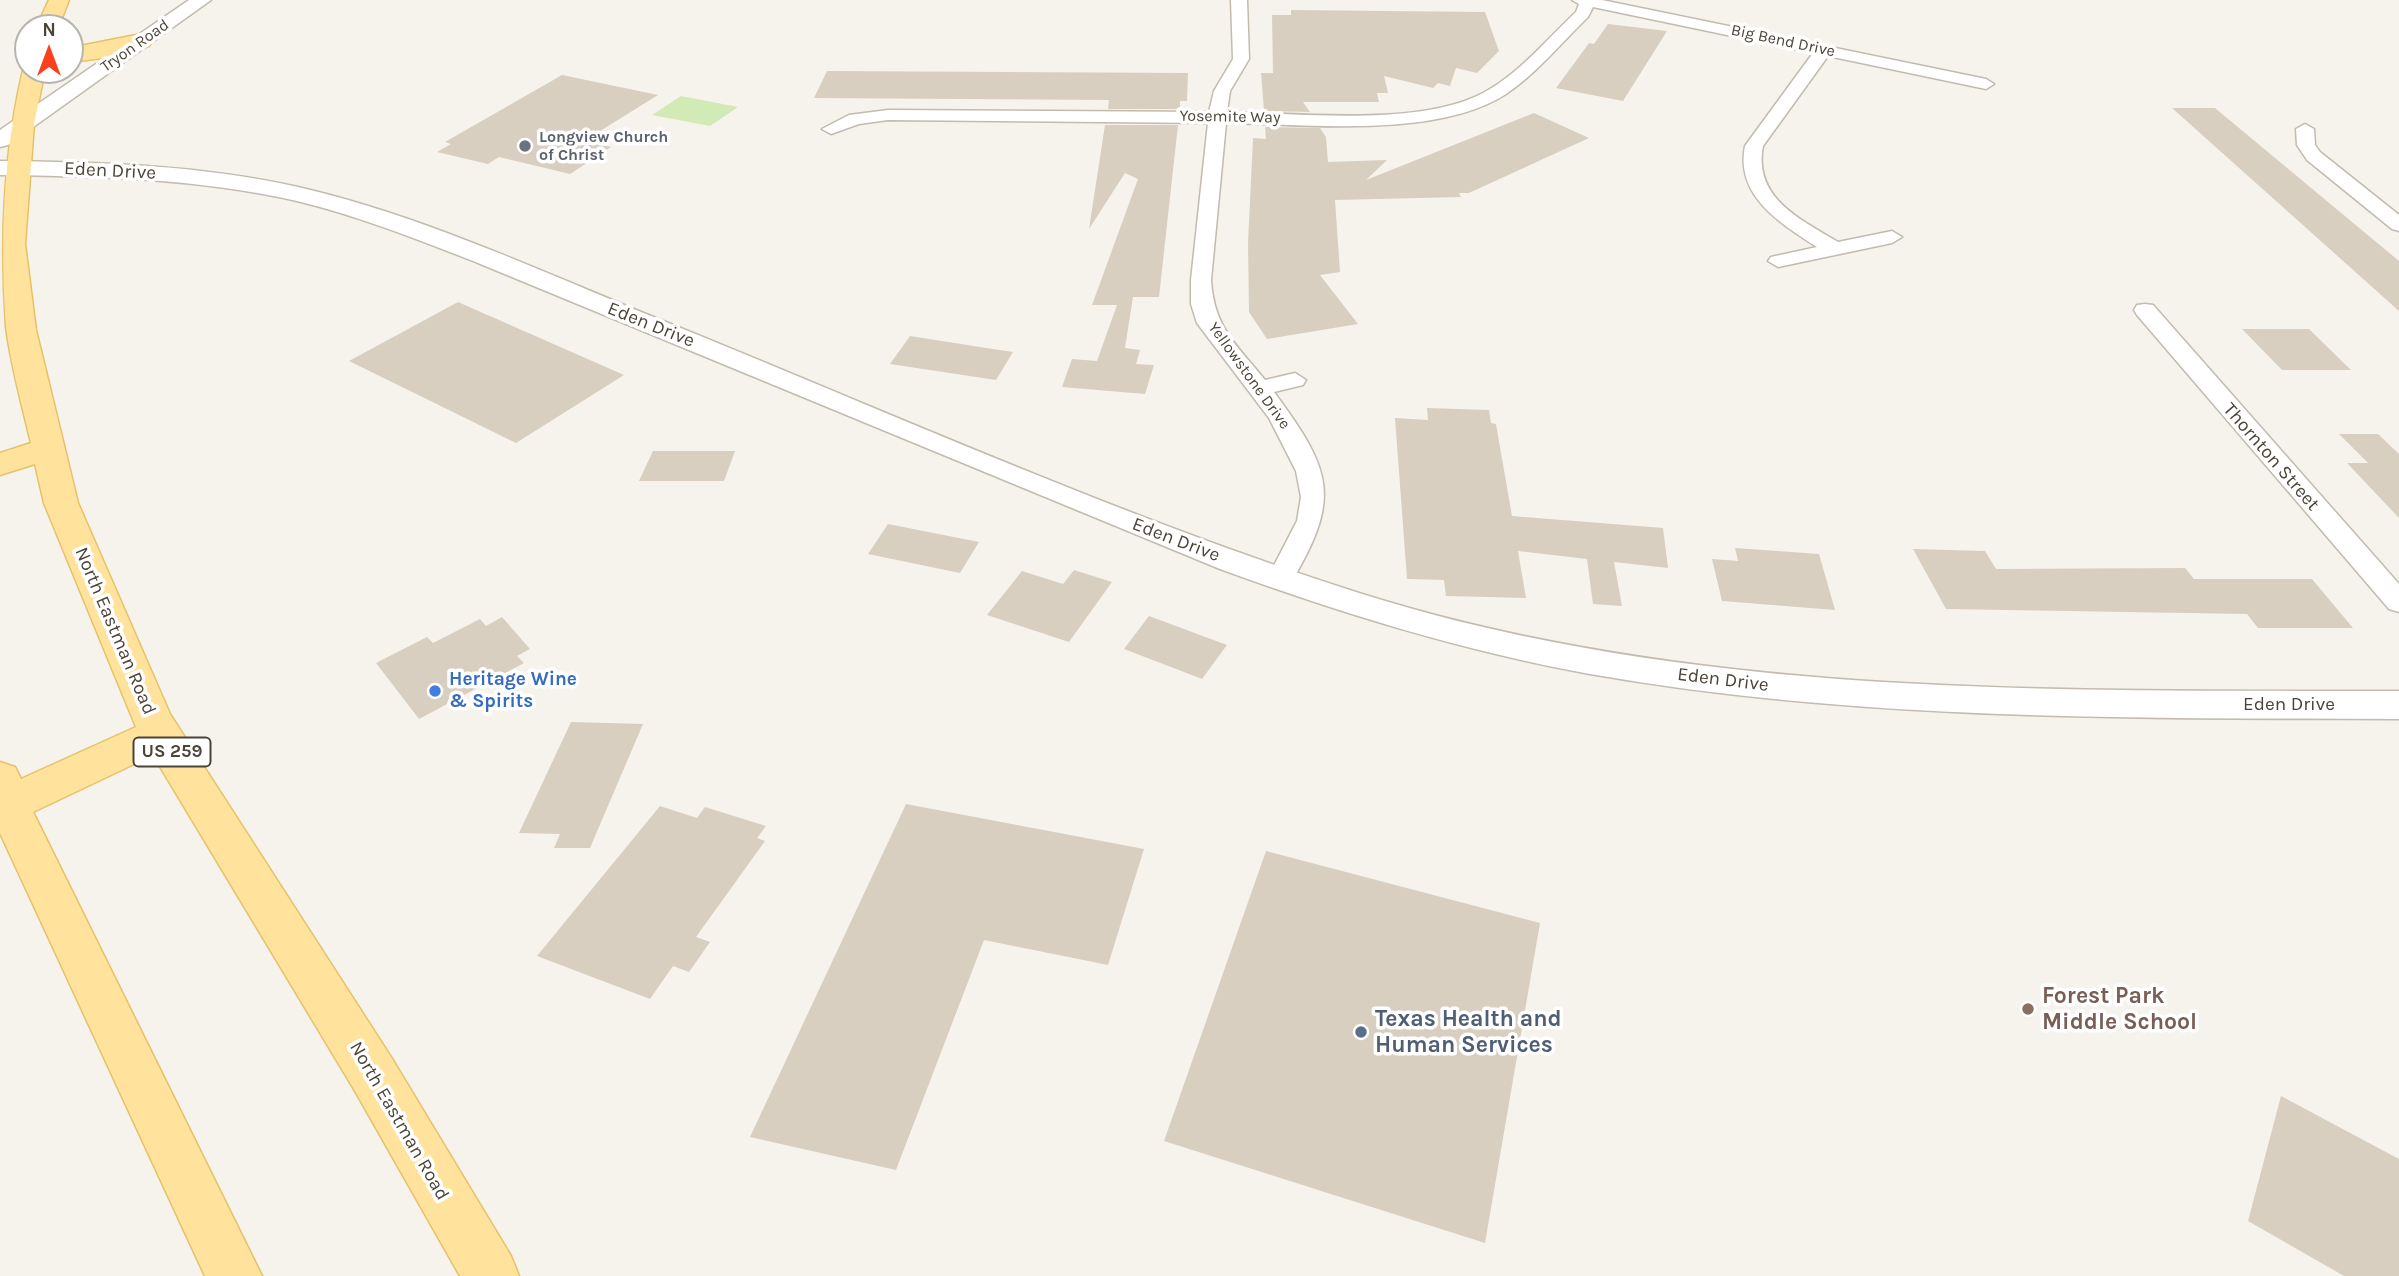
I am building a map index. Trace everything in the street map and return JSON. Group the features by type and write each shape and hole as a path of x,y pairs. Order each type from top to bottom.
{"main road":[{"path":"84,53 141,41"},
{"name":"North Eastman Road","path":"31,84 22,124 6,158 11,244 21,330 61,503 96,590 161,733 373,1074 491,1276"},
{"path":"0,464 50,448"},
{"path":"161,733 4,792 234,1276"}],"street":[{"name":"Tryon Road","path":"6,158 22,124 202,0"},
{"name":"Yellowstone Drive","path":"1239,0 1241,59 1222,92 1218,117 1201,280 1202,304 1208,323 1299,445 1312,475 1314,490 1310,522 1280,579"},
{"name":"Yosemite Way","path":"831,129 855,119 888,115 1382,119 1423,115 1465,106 1505,86 1583,14 1584,1"},
{"name":"Big Bend Drive","path":"1584,1 1986,84"},
{"path":"1824,50 1754,146 1750,157 1752,176 1764,196 1782,214 1833,248"},
{"path":"2305,129 2306,145 2313,156 2399,225"},
{"name":"Eden Drive","path":"6,158 203,178 296,194 369,214 487,258 1162,535 1355,604 1474,637 1624,666 1748,684 2020,702 2399,705"},
{"path":"1779,261 1892,237"},
{"name":"Thornton Street","path":"2145,310 2399,603"},
{"path":"1257,389 1295,380"}],"green space":[{"path":"681,96 738,107 710,126 652,115"}],"building":[{"path":"1291,10 1485,12 1499,51 1477,73 1456,68 1450,86 1438,83 1433,88 1384,76 1388,93 1377,93 1379,102 1303,102 1310,112 1264,111 1261,73 1273,73 1272,15 1291,15"},
{"path":"1608,24 1667,31 1623,101 1556,88 1589,43 1594,44"},
{"path":"827,71 1188,73 1187,101 1180,101 1180,109 1108,109 1109,100 814,98"},
{"path":"562,75 658,95 584,141 611,147 570,174 499,157 488,164 437,152 451,144 445,142"},
{"path":"2172,108 2215,108 2399,261 2399,311"},
{"path":"1534,113 1589,138 1469,193 1459,193 1461,197 1335,200 1340,272 1320,275 1358,324 1267,339 1249,312 1248,243 1253,138 1266,139 1265,127 1320,128 1326,137 1328,162 1387,160 1366,180"},
{"path":"1105,125 1178,125 1159,297 1133,297 1125,348 1140,350 1136,364 1154,365 1145,394 1062,387 1072,359 1097,361 1117,305 1092,305 1138,179 1125,173 1089,229"},
{"path":"458,302 624,375 516,443 349,361"},
{"path":"2242,329 2309,329 2351,370 2282,370"},
{"path":"910,336 1013,352 996,380 890,364"},
{"path":"1427,408 1489,410 1491,423 1496,424 1512,516 1663,528 1668,568 1614,562 1622,606 1593,604 1587,559 1518,551 1526,598 1446,596 1444,580 1407,579 1395,418 1428,420"},
{"path":"2339,434 2378,434 2399,454 2399,518 2347,463 2368,463"},
{"path":"653,451 735,451 724,481 639,481"},
{"path":"888,524 979,542 960,573 868,554"},
{"path":"1735,548 1819,554 1835,610 1722,601 1712,559 1738,561"},
{"path":"1913,549 1985,551 1996,569 2185,568 2194,579 2312,579 2353,628 2258,628 2247,614 1946,609"},
{"path":"1074,570 1112,582 1069,642 987,615 1022,571 1063,584"},
{"path":"1149,616 1227,645 1202,679 1124,649"},
{"name":"Heritage Wine & Spirits","path":"502,617 530,649 517,656 524,663 419,719 376,663 427,637 433,643 480,619 486,626"},
{"path":"571,722 643,724 590,848 554,848 560,834 519,833"},
{"path":"906,804 1144,849 1108,965 984,940 896,1170 750,1137"},
{"path":"660,806 697,818 705,807 766,826 757,838 765,841 696,937 710,942 689,972 673,966 650,999 537,956"},
{"name":"Texas Health and Human Services","path":"1266,851 1540,923 1485,1243 1164,1141"},
{"path":"2281,1096 2399,1159 2399,1276 2344,1276 2248,1221"}],"place":[{"name":"Longview Church of Christ","path":"525,146"},
{"name":"Heritage Wine & Spirits","path":"435,691"},
{"name":"Forest Park Middle School","path":"2028,1009"},
{"name":"Texas Health and Human Services","path":"1361,1032"}]}
